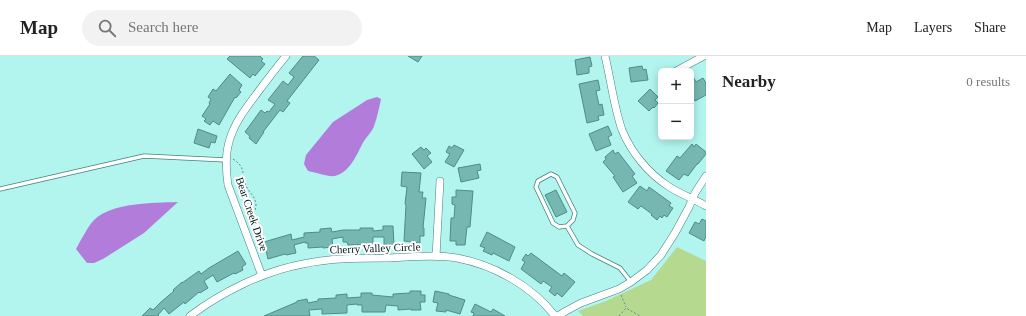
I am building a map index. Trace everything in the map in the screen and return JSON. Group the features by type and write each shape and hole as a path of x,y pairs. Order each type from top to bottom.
{"street":[{"path":"605,56 617,111 623,131 632,149 642,163 656,177 668,186 706,206"},
{"path":"682,68 704,56"},
{"name":"Bear Creek Drive","path":"262,276 228,185 226,170 230,159 228,143 234,127 242,113 283,57"},
{"path":"558,316 581,303 619,289 647,270 661,255 675,234 695,192 706,176"},
{"path":"436,257 440,181"},
{"name":"Cherry Valley Circle","path":"190,316 220,296 246,282 302,264 335,260 436,257 457,258 476,263 499,272 519,283 534,294 555,316"}],"lane":[{"path":"0,189 144,156 230,159"},
{"path":"551,174 557,177 575,213 573,220 567,226 559,227 553,223 536,187 538,181 551,174"},
{"path":"567,226 578,245 620,268 631,282"}],"path":[{"path":"230,159 238,162 244,174 246,186 254,196 255,212 249,224"},
{"path":"619,289 626,308 640,316"},
{"path":"619,316 626,308"}],"green space":[{"path":"677,247 706,261 706,316 583,316 578,311 606,301 651,280"}],"shaded area":[{"path":"377,97 381,99 374,126 345,171 341,174 332,176 308,171 304,164 306,155 333,122 367,100"},
{"path":"178,202 144,233 103,259 94,263 87,263 76,249 94,220 102,214 122,207 134,205"}],"building":[{"path":"230,56 260,56 263,59 261,61 265,64 255,76 253,74 250,78 227,59"},
{"path":"303,56 314,56 319,60 287,101 290,103 283,112 280,110 263,132 256,144 245,132 261,110 265,113 267,111 269,112 275,104 268,100 283,81 288,85 294,77 289,73"},
{"path":"408,56 422,56 418,62"},
{"path":"590,57 592,66 589,67 589,73 577,75 575,60"},
{"path":"642,66 643,70 646,69 648,80 631,82 629,68"},
{"path":"230,74 242,85 239,90 241,92 236,98 235,97 219,125 213,121 210,125 204,121 206,119 202,116 210,104 211,99 208,97 213,89 216,91"},
{"path":"694,78 696,82 703,78 706,83 706,95 695,101"},
{"path":"598,80 600,90 596,91 599,105 602,104 604,115 598,116 599,120 587,123 579,84"},
{"path":"650,89 658,97 655,100 658,103 649,111 638,101"},
{"path":"608,126 612,135 608,137 611,145 596,151 589,134"},
{"path":"198,129 217,136 215,143 211,142 209,148 194,143"},
{"path":"692,144 694,147 696,144 706,152 706,154 688,176 684,174 679,180 666,171 677,156 680,158"},
{"path":"454,145 464,150 454,167 445,162 450,154 446,152 449,146 452,148"},
{"path":"421,147 424,150 426,148 431,153 427,156 432,162 424,169 412,154"},
{"path":"613,150 615,154 618,152 635,174 632,176 637,183 623,192 613,177 615,176 603,162 606,159 605,157"},
{"path":"480,164 481,170 477,171 479,178 461,182 458,168"},
{"path":"402,172 421,173 419,192 423,192 422,198 426,198 423,228 424,236 420,236 420,243 404,241 407,187 401,186"},
{"path":"640,186 647,191 649,187 671,203 669,206 673,208 667,217 664,215 662,218 660,216 657,220 651,215 652,214 641,206 638,209 628,202"},
{"path":"456,190 473,191 470,227 467,227 465,245 456,245 456,241 450,241 451,218 454,218 455,205 452,204 452,197 456,197"},
{"path":"556,190 567,212 556,217 545,195"},
{"path":"702,219 706,221 706,236 704,241 689,233 695,222 699,224"},
{"path":"383,226 393,226 394,245 384,245 384,237 373,237 373,244 348,245 347,242 343,242 343,237 332,239 333,247 308,248 308,243 305,242 294,245 296,253 285,254 268,259 264,242 291,234 292,240 304,237 304,233 320,232 320,229 331,228 332,232 343,230 360,230 360,228 373,228 373,231 383,230"},
{"path":"487,232 515,247 509,261 493,253 492,255 483,251 485,248 480,246"},
{"path":"238,251 246,264 242,267 243,270 217,282 213,275 204,281 208,288 200,293 199,292 185,304 184,302 169,314 164,308 158,315 159,316 142,316 150,308 153,310 182,282 199,271 201,274"},
{"path":"531,253 562,276 564,273 575,282 562,297 557,293 555,296 549,291 552,287 543,281 541,284 521,269 525,262 522,260 526,254 528,256"},
{"path":"410,291 421,291 421,295 425,295 425,302 420,302 421,310 398,310 398,306 386,305 385,312 362,312 362,305 357,304 347,305 347,313 322,314 322,309 309,310 310,316 264,316 297,301 307,299 308,303 318,301 318,299 336,298 336,295 347,294 347,298 361,297 361,293 372,293 372,295 393,297 393,294 410,293"},
{"path":"435,291 465,300 460,314 446,310 446,312 436,311 438,303 433,302"},
{"path":"475,304 491,312 493,309 505,316 473,316 474,313 471,312"}]}
